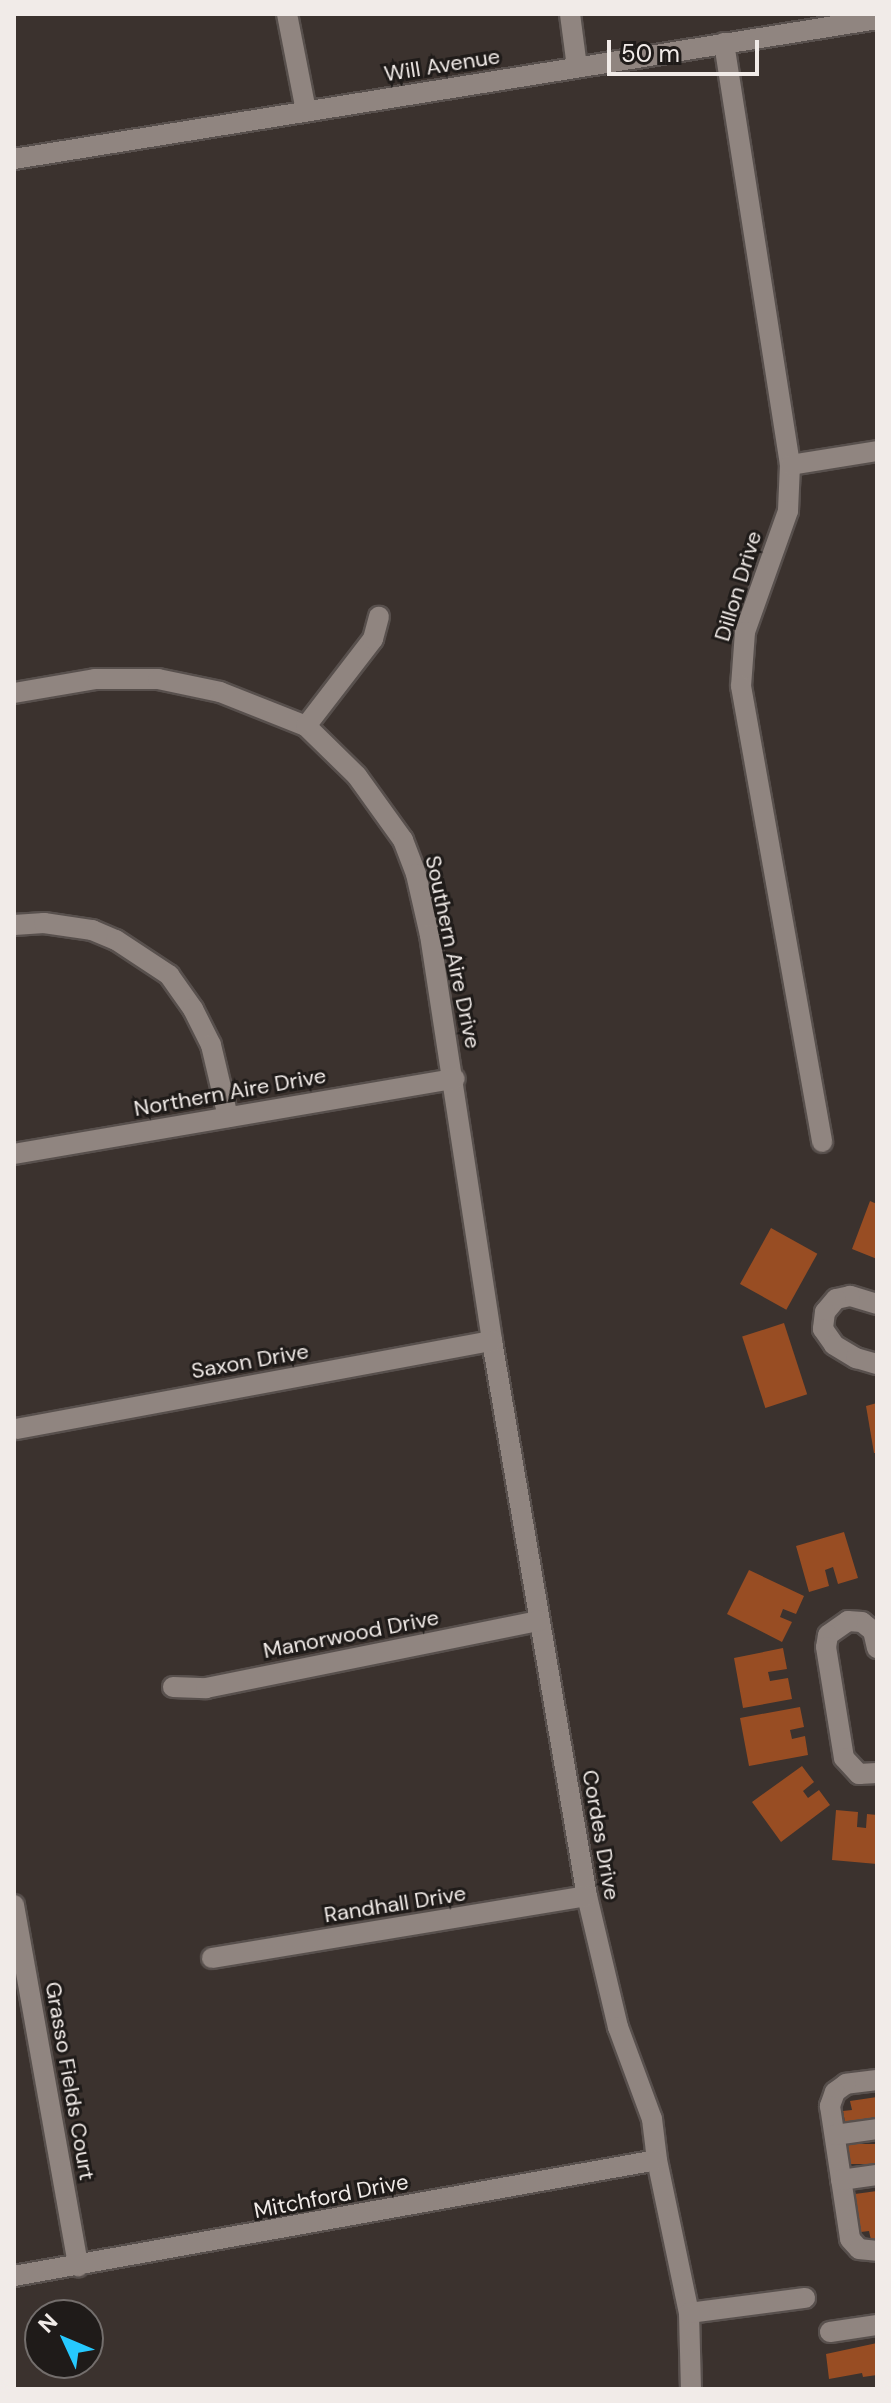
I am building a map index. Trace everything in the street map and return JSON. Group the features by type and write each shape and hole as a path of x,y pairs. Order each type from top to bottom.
{"street":[{"path":"287,14 306,111"},
{"path":"570,14 577,67"},
{"name":"Will Avenue","path":"14,159 877,19"},
{"name":"Dillon Drive","path":"724,43 790,465 788,511 745,632 741,686 822,1142"},
{"path":"790,465 877,451"},
{"path":"306,726 373,639 379,617"},
{"name":"Southern Aire Drive","path":"14,693 95,679 158,679 220,692 306,726 357,776 403,840 416,874 455,1079 484,1284"},
{"path":"14,925 44,923 92,930 116,940 169,975 193,1009 211,1045 228,1117"},
{"name":"Northern Aire Drive","path":"14,1154 455,1079"},
{"name":"Cordes Drive","path":"484,1284 587,1896 618,2027 652,2119 657,2160 689,2313 691,2389"},
{"path":"877,1304 850,1296 836,1299 825,1312 823,1329 834,1345 856,1358 877,1364"},
{"name":"Saxon Drive","path":"16,1429 492,1341"},
{"name":"Manorwood Drive","path":"173,1687 206,1688 539,1621"},
{"path":"877,1648 873,1631 862,1622 848,1621 828,1635 826,1647 844,1758 859,1774 877,1773"},
{"name":"Randhall Drive","path":"212,1958 587,1896"},
{"name":"Grasso Fields Court","path":"14,1905 78,2266"},
{"path":"877,2080 846,2084 835,2092 830,2106 850,2239 859,2249 877,2251"},
{"path":"835,2135 877,2129"},
{"name":"Mitchford Drive","path":"14,2276 657,2160"},
{"path":"841,2180 877,2175"},
{"path":"689,2313 805,2298"},
{"path":"830,2332 877,2325"}],"building":[{"path":"870,1201 877,1204 877,1259 852,1249"},
{"path":"771,1228 817,1254 786,1310 740,1284"},
{"path":"784,1323 807,1394 765,1408 742,1337"},
{"path":"877,1403 877,1453 874,1453 866,1406"},
{"path":"844,1532 858,1578 838,1584 833,1567 825,1570 829,1586 809,1592 796,1546"},
{"path":"749,1570 804,1596 796,1614 783,1609 780,1617 792,1622 782,1642 727,1614"},
{"path":"783,1648 787,1669 768,1672 770,1681 788,1678 792,1699 743,1708 734,1658"},
{"path":"800,1707 804,1727 790,1730 792,1739 805,1736 808,1755 749,1766 740,1718"},
{"path":"802,1766 814,1782 803,1791 808,1798 819,1790 830,1805 781,1842 752,1802"},
{"path":"836,1810 858,1812 857,1827 866,1828 867,1814 877,1815 877,1864 832,1860"},
{"path":"877,2097 877,2117 845,2122 843,2111 852,2110 850,2101"},
{"path":"848,2144 877,2144 877,2164 848,2164"},
{"path":"877,2191 877,2240 871,2240 869,2231 861,2232 855,2194"},
{"path":"877,2343 877,2375 863,2377 862,2373 829,2379 826,2354"}]}
